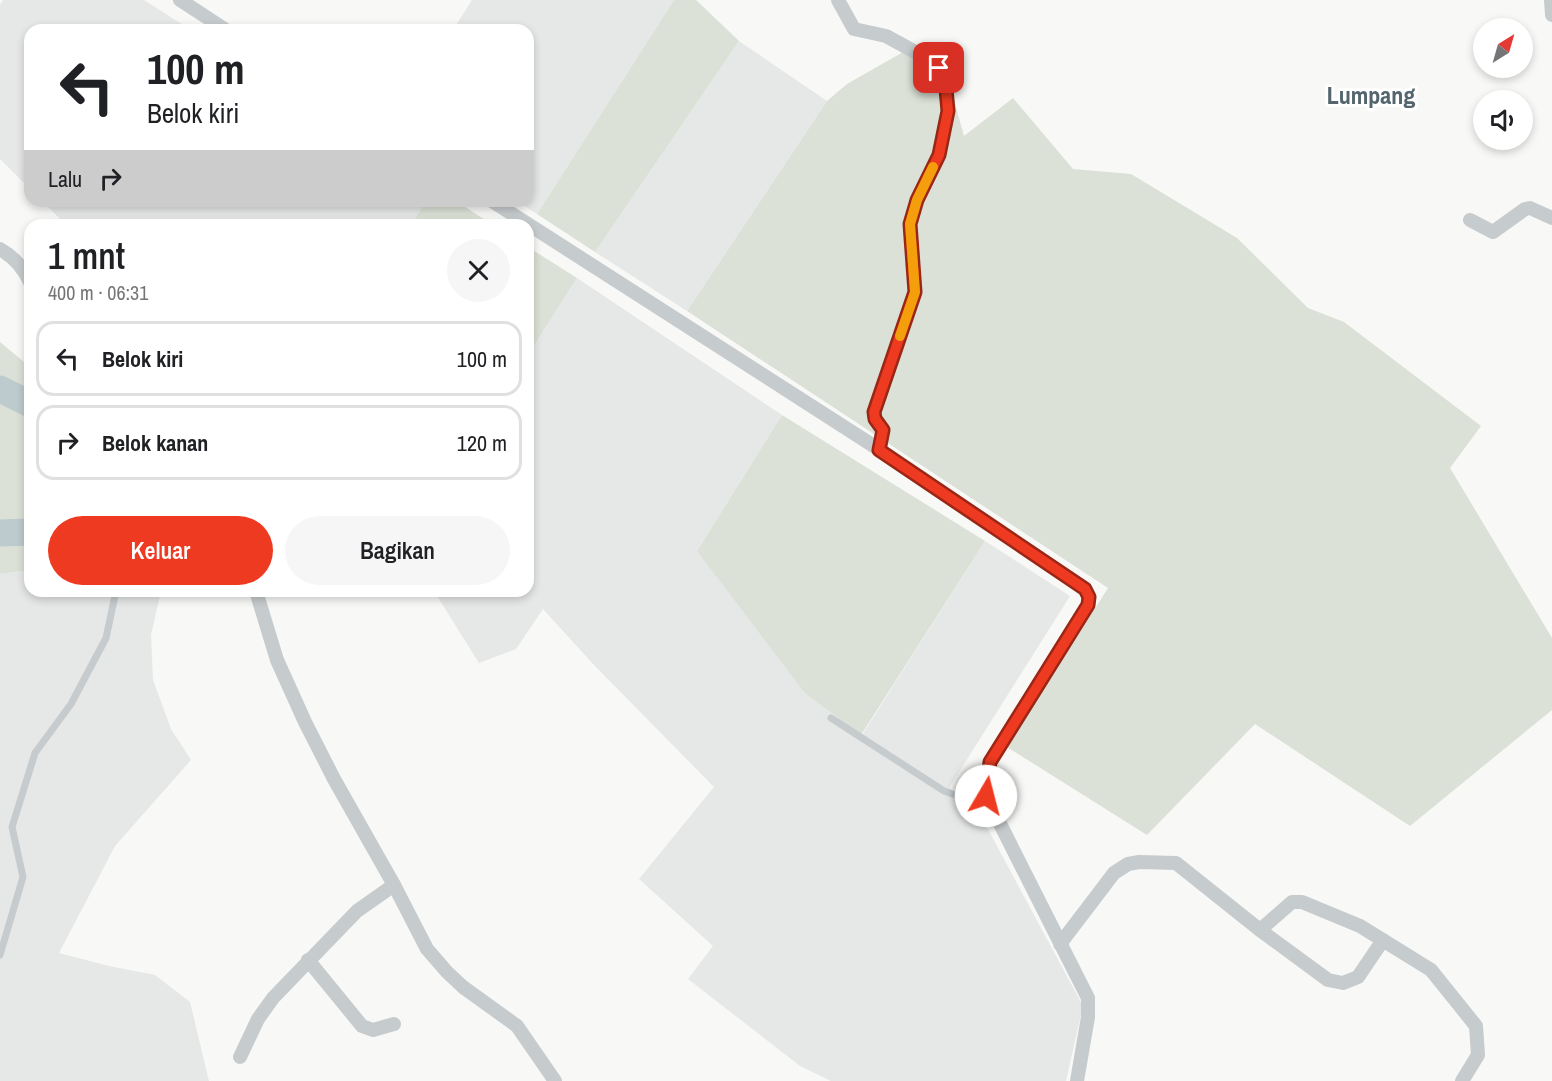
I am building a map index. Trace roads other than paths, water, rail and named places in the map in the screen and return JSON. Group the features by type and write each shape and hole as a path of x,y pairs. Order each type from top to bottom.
{"street":[{"path":"180,0 217,24"},
{"path":"838,0 854,29 886,36 930,60 945,78 948,111 939,155 917,200 910,224 915,292 874,412 875,419 883,430 879,450"},
{"path":"1551,0 1552,12"},
{"path":"501,207 520,219"},
{"path":"1470,220 1493,232 1525,209 1530,208 1552,218"},
{"path":"534,228 879,450 1085,589 1089,597 1088,605 990,762 986,796 1088,998 1088,1017 1077,1081"},
{"path":"0,249 9,254 24,273"},
{"path":"258,597 277,660 305,722 427,949 463,987 517,1026 555,1081"},
{"path":"1059,944 1114,873 1128,864 1139,862 1176,863 1260,930 1328,980 1343,982 1358,977 1383,940"},
{"path":"240,1057 258,1019 308,960 357,911 394,885"},
{"path":"1260,930 1292,902 1302,902 1360,926 1431,970 1476,1026 1478,1055 1462,1081"},
{"path":"308,960 362,1026 374,1030 394,1024"}],"lane":[{"path":"0,955 23,877 12,827 34,753 71,704 106,638 115,597"},
{"path":"831,718 944,791 961,797 986,796"}],"waterway":[{"path":"0,389 24,401"},
{"path":"0,533 24,532"}],"district":[{"name":"Lumpang","path":"1371,95"}]}
